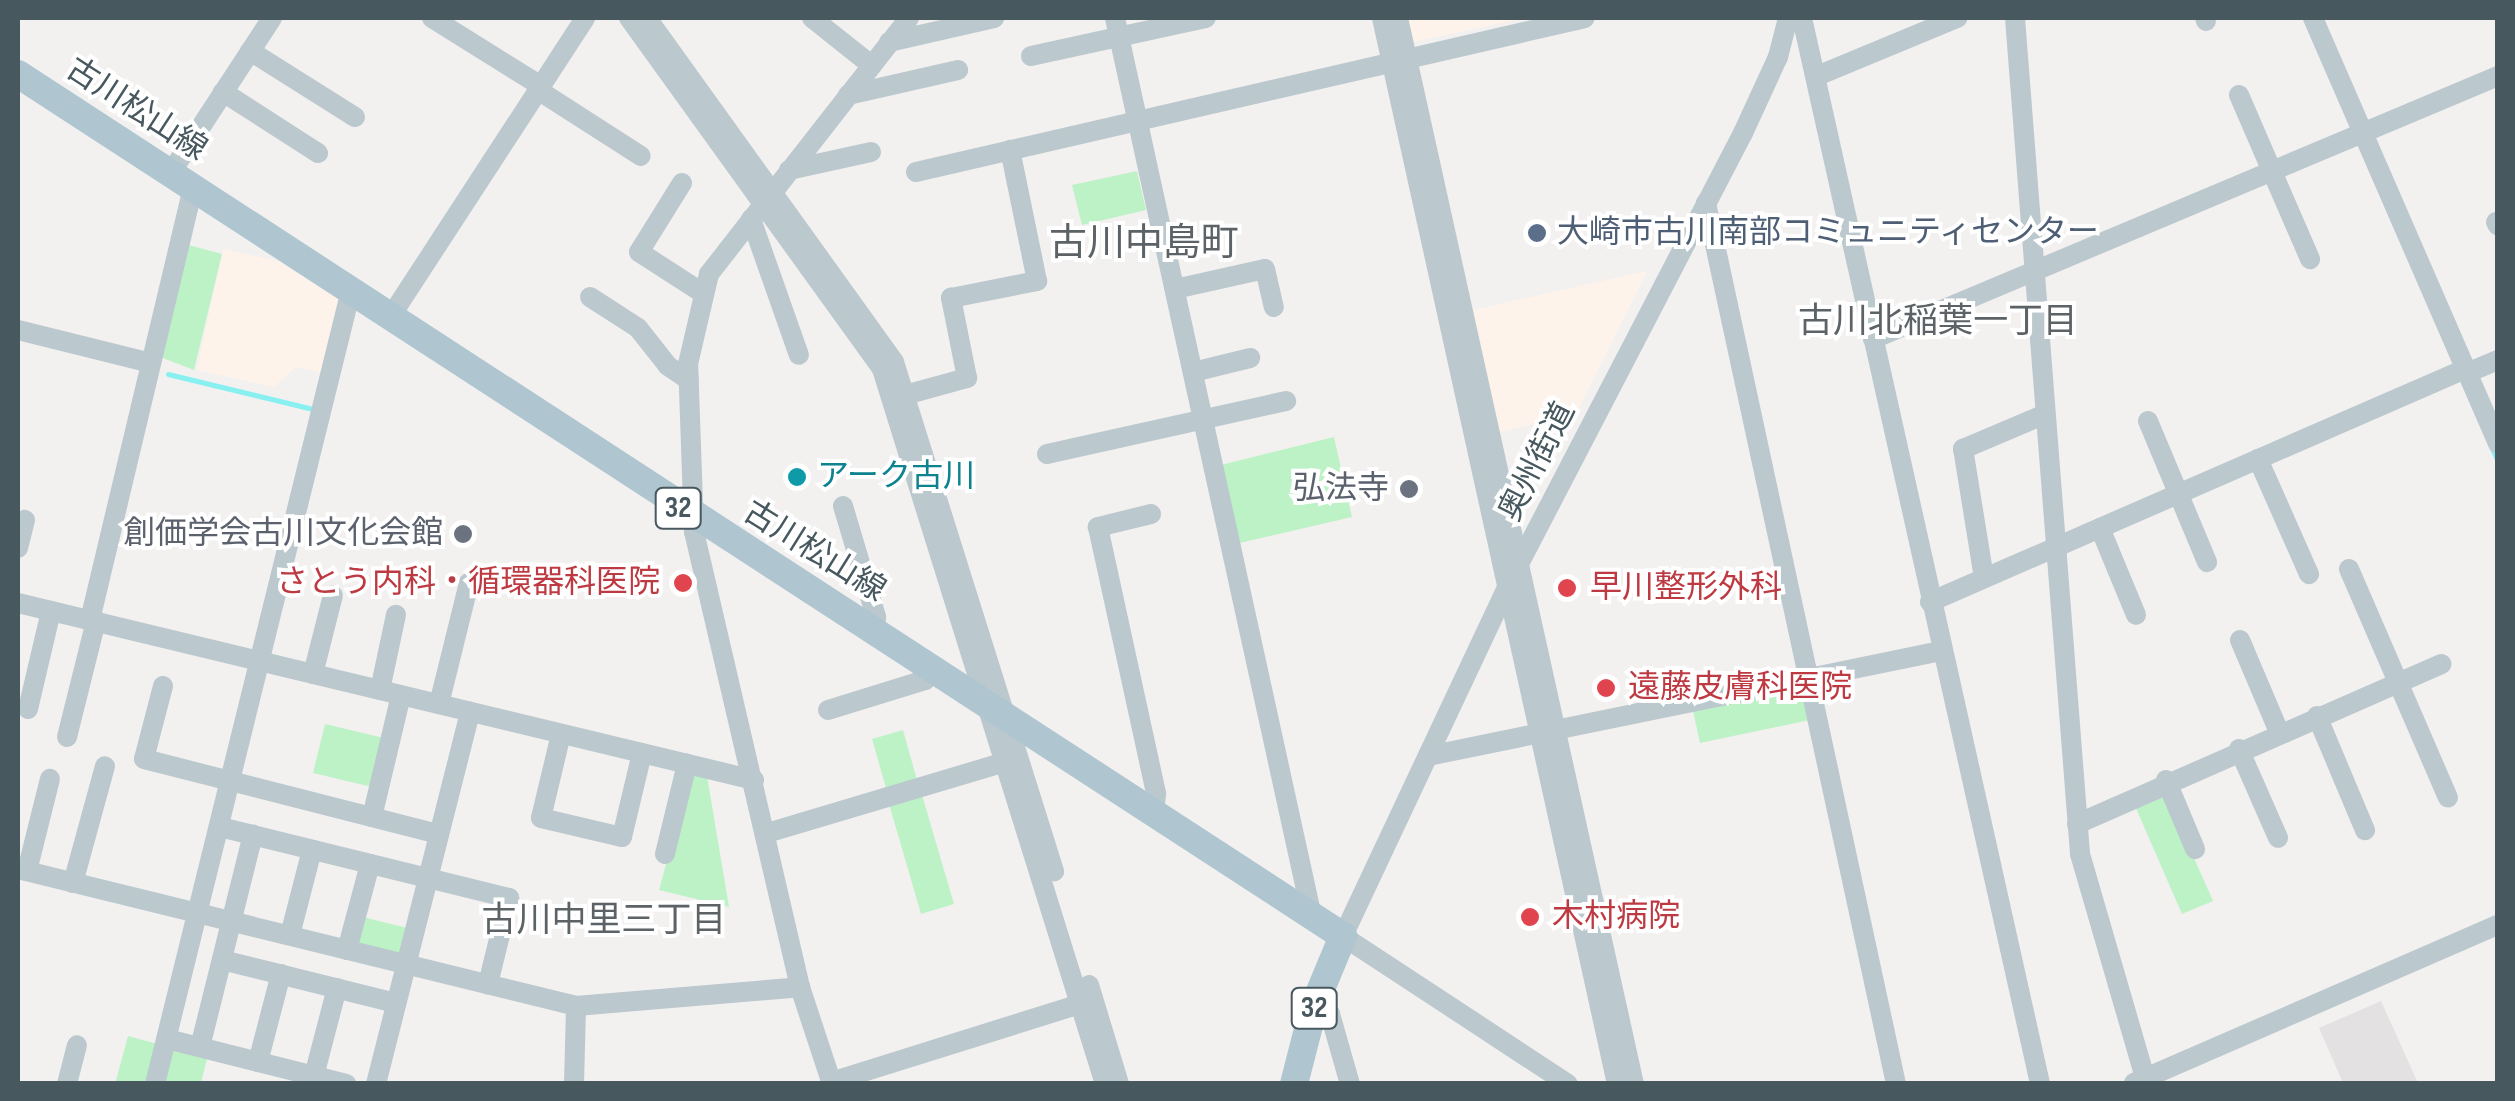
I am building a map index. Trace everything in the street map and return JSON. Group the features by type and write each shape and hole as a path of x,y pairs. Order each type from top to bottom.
{"main road":[{"name":"古川松山線","path":"18,74 696,520 934,668 1343,936"},
{"name":"32","path":"1294,1084 1314,1006 1343,936"}],"street":[{"path":"67,738 150,382 147,362 182,182 224,92 272,18"},
{"path":"432,18 640,156"},
{"path":"389,319 585,18"},
{"path":"629,18 764,202 795,237 899,397 1070,946 1096,1033 1105,1084"},
{"path":"647,18 764,202 800,355"},
{"path":"812,18 872,64"},
{"path":"908,18 764,202 700,292 689,380 696,520 800,987 832,1082 1080,1004"},
{"path":"890,42 994,18"},
{"path":"1030,56 1118,27 1206,18"},
{"path":"1382,18 1400,60"},
{"path":"1398,18 1400,60 1472,387 1520,563 1548,731 1617,1084"},
{"path":"916,172 1585,18"},
{"name":"奥州街道","path":"1343,936 1507,587 1778,57 1788,18"},
{"path":"1802,18 2040,1084"},
{"path":"1817,76 1957,18"},
{"path":"2016,18 2052,548 2077,824 2092,914 2142,1082 2498,925"},
{"path":"2312,18 2498,444"},
{"path":"1118,27 1312,917"},
{"path":"250,51 355,117"},
{"path":"1778,57 1811,54"},
{"path":"848,95 958,70"},
{"path":"1874,339 2498,76"},
{"path":"224,92 318,153"},
{"path":"2239,95 2310,259"},
{"path":"899,397 968,378 951,298 1036,281 1010,150"},
{"path":"789,170 871,152"},
{"path":"682,183 639,252 700,292"},
{"path":"1706,203 1896,1084"},
{"path":"1175,290 1265,268 1274,307"},
{"path":"155,1084 350,294"},
{"path":"590,297 638,328 668,366 689,380"},
{"path":"18,330 147,362"},
{"path":"1193,372 1250,358"},
{"path":"1930,602 2498,360"},
{"path":"1472,387 1507,587 1548,731 1634,1084"},
{"path":"1047,454 1286,401"},
{"path":"1984,578 1963,449 2043,415"},
{"path":"2148,420 2207,562"},
{"path":"2258,459 2308,574"},
{"path":"842,506 876,617 874,631"},
{"path":"1152,514 1098,527 1156,794 1154,814"},
{"path":"18,548 25,520"},
{"path":"2100,528 2136,615"},
{"path":"2348,569 2448,798"},
{"path":"439,704 469,583"},
{"path":"313,674 332,595"},
{"path":"18,602 754,780"},
{"path":"28,708 52,611"},
{"path":"372,817 391,692 396,615"},
{"path":"2240,640 2279,732"},
{"path":"1428,756 1941,650"},
{"path":"2077,824 2166,780 2441,664"},
{"path":"828,710 925,680 934,668"},
{"path":"163,686 144,760 439,834"},
{"path":"996,709 1005,762 1022,791"},
{"path":"376,1084 470,712"},
{"path":"2317,716 2365,830"},
{"path":"560,734 540,818 557,822 622,837 642,753"},
{"path":"2238,749 2278,838"},
{"path":"767,833 1005,762"},
{"path":"664,854 687,764"},
{"path":"73,883 105,766"},
{"path":"50,778 22,870 576,1006 800,987"},
{"path":"2166,780 2195,849"},
{"path":"220,828 509,898 488,984"},
{"path":"200,1048 253,835"},
{"path":"290,936 312,850"},
{"path":"347,950 370,864"},
{"path":"1343,936 1568,1084"},
{"path":"1070,946 1080,1004 1120,1084"},
{"path":"222,960 396,1003"},
{"path":"258,1062 281,974"},
{"path":"314,1076 337,988"},
{"path":"574,1084 576,1006"},
{"path":"1314,1006 1330,1014 1350,1084"},
{"path":"167,1039 346,1084"},
{"path":"68,1084 77,1046"}],"shaded area":[{"path":"1402,18 1525,18 1408,43"},
{"path":"223,249 278,261 341,301 324,373 296,367 274,387 197,370"},
{"path":"1647,271 1576,414 1495,433 1468,311"},
{"path":"2381,1001 2418,1083 2343,1083 2319,1028"}],"green space":[{"path":"1137,171 1146,210 1082,225 1072,185"},
{"path":"185,244 222,254 194,370 155,355"},
{"path":"1334,437 1352,517 1235,544 1217,466"},
{"path":"1802,683 1810,720 1700,743 1692,706"},
{"path":"325,724 384,738 372,787 313,773"},
{"path":"903,730 917,780 886,788 872,739"},
{"path":"691,773 707,776 729,907 659,890"},
{"path":"2165,792 2213,901 2182,914 2135,806"},
{"path":"922,795 954,904 921,914 889,804"},
{"path":"363,917 407,928 400,954 356,942"},
{"path":"128,1036 158,1044 147,1083 115,1084"},
{"path":"171,1045 208,1055 201,1083 161,1084"}],"waterway":[{"path":"168,374 313,409"},
{"path":"2491,446 2498,462"}],"place":[{"name":"大崎市古川南部コミュニティセンター","path":"1537,233"},
{"name":"アーク古川","path":"797,477"},
{"name":"弘法寺","path":"1409,489"},
{"name":"創価学会古川文化会館","path":"463,534"},
{"name":"さとう内科・循環器科医院","path":"683,583"},
{"name":"早川整形外科","path":"1567,588"},
{"name":"遠藤皮膚科医院","path":"1606,688"},
{"name":"木村病院","path":"1530,917"}],"district":[{"name":"古川中島町","path":"1144,244"},
{"name":"古川北稲葉一丁目","path":"1938,322"},
{"name":"古川中里三丁目","path":"604,921"}]}
